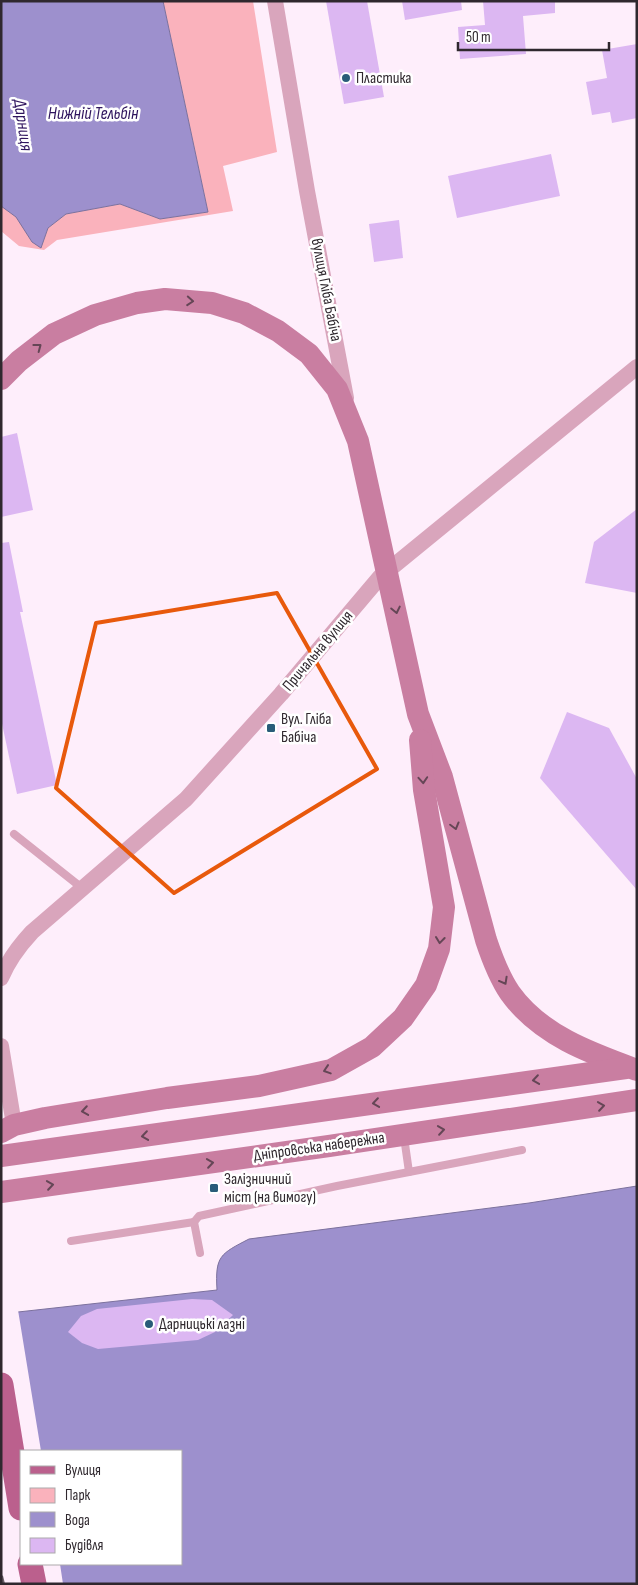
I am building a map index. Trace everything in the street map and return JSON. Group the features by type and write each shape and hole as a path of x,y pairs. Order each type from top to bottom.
{"main road":[{"path":"1,379 19,361 54,334 95,314 137,303 165,299 212,303 244,313 278,331 309,354 337,389 358,441 418,714 424,790 444,907 439,949 426,985 403,1018 372,1047 331,1070 258,1086 167,1098 45,1118 7,1129"},
{"path":"418,714 442,777 486,940 495,966 510,993 535,1020 566,1041 599,1057 637,1068"},
{"path":"1,1156 637,1068"},
{"name":"Дніпровська набережна","path":"1,1192 637,1100"},
{"path":"1,1385 20,1502"},
{"path":"30,1565 34,1584"}],"street":[{"name":"вулиця Гліба Бабіча","path":"275,1 309,201 380,578"},
{"name":"Причальна вулиця","path":"1,978 21,944 82,888 186,798 281,694 380,578 637,367"},
{"path":"1,1046 7,1129"}],"lane":[{"path":"14,834 82,888"},
{"path":"404,1135 409,1172"},
{"path":"71,1240 194,1222 199,1216 522,1150"},
{"path":"194,1222 200,1253"}],"highlighted area":[{"path":"277,593 377,769 174,893 56,788 96,623"}],"green space":[{"path":"163,1 253,1 277,152 223,166 233,211 57,240 44,250 19,246 1,231 1,206 17,217 32,242 41,247 48,228 66,214 120,204 160,219 208,212"}],"water":[{"name":"Нижній Тельбін","path":"1,1 163,1 208,212 160,219 120,204 66,214 48,228 41,248 32,242 16,217 1,206"},
{"path":"637,1186 637,1584 1,1584 9,1313 217,1290 217,1270 221,1257 249,1239 529,1203"}],"pier":[{"path":"1,1310 18,1310 41,1450 20,1450 20,1565 60,1565 63,1584 1,1584"}],"building":[{"path":"326,1 367,1 384,97 344,104"},
{"path":"402,1 461,1 462,10 405,20"},
{"path":"483,1 555,1 555,13 523,16 526,54 460,59 458,27 485,25"},
{"path":"637,44 637,118 612,123 610,112 592,115 586,82 607,78 602,50"},
{"path":"551,154 560,196 457,218 448,176"},
{"path":"399,220 403,258 374,262 369,224"},
{"path":"17,433 33,510 1,517 1,437"},
{"path":"637,509 637,593 585,583 594,542"},
{"path":"9,542 23,612 20,612 57,785 17,794 1,719 1,543"},
{"path":"567,712 609,728 637,779 637,890 540,778"},
{"name":"Дарницькі лазні","path":"192,1299 212,1300 233,1315 215,1332 198,1340 98,1349 82,1343 68,1332 81,1316 97,1309"}],"railway":[{"path":"1,1576 3,1584"}],"place":[{"name":"Пластика","path":"346,78"},
{"name":"Вул. Гліба Бабіча","path":"271,728"},
{"name":"Залізничний міст (на вимогу)","path":"214,1188"},
{"name":"Дарницькі лазні","path":"149,1324"}],"water label":[{"name":"Дарниця","path":"23,125"}]}
